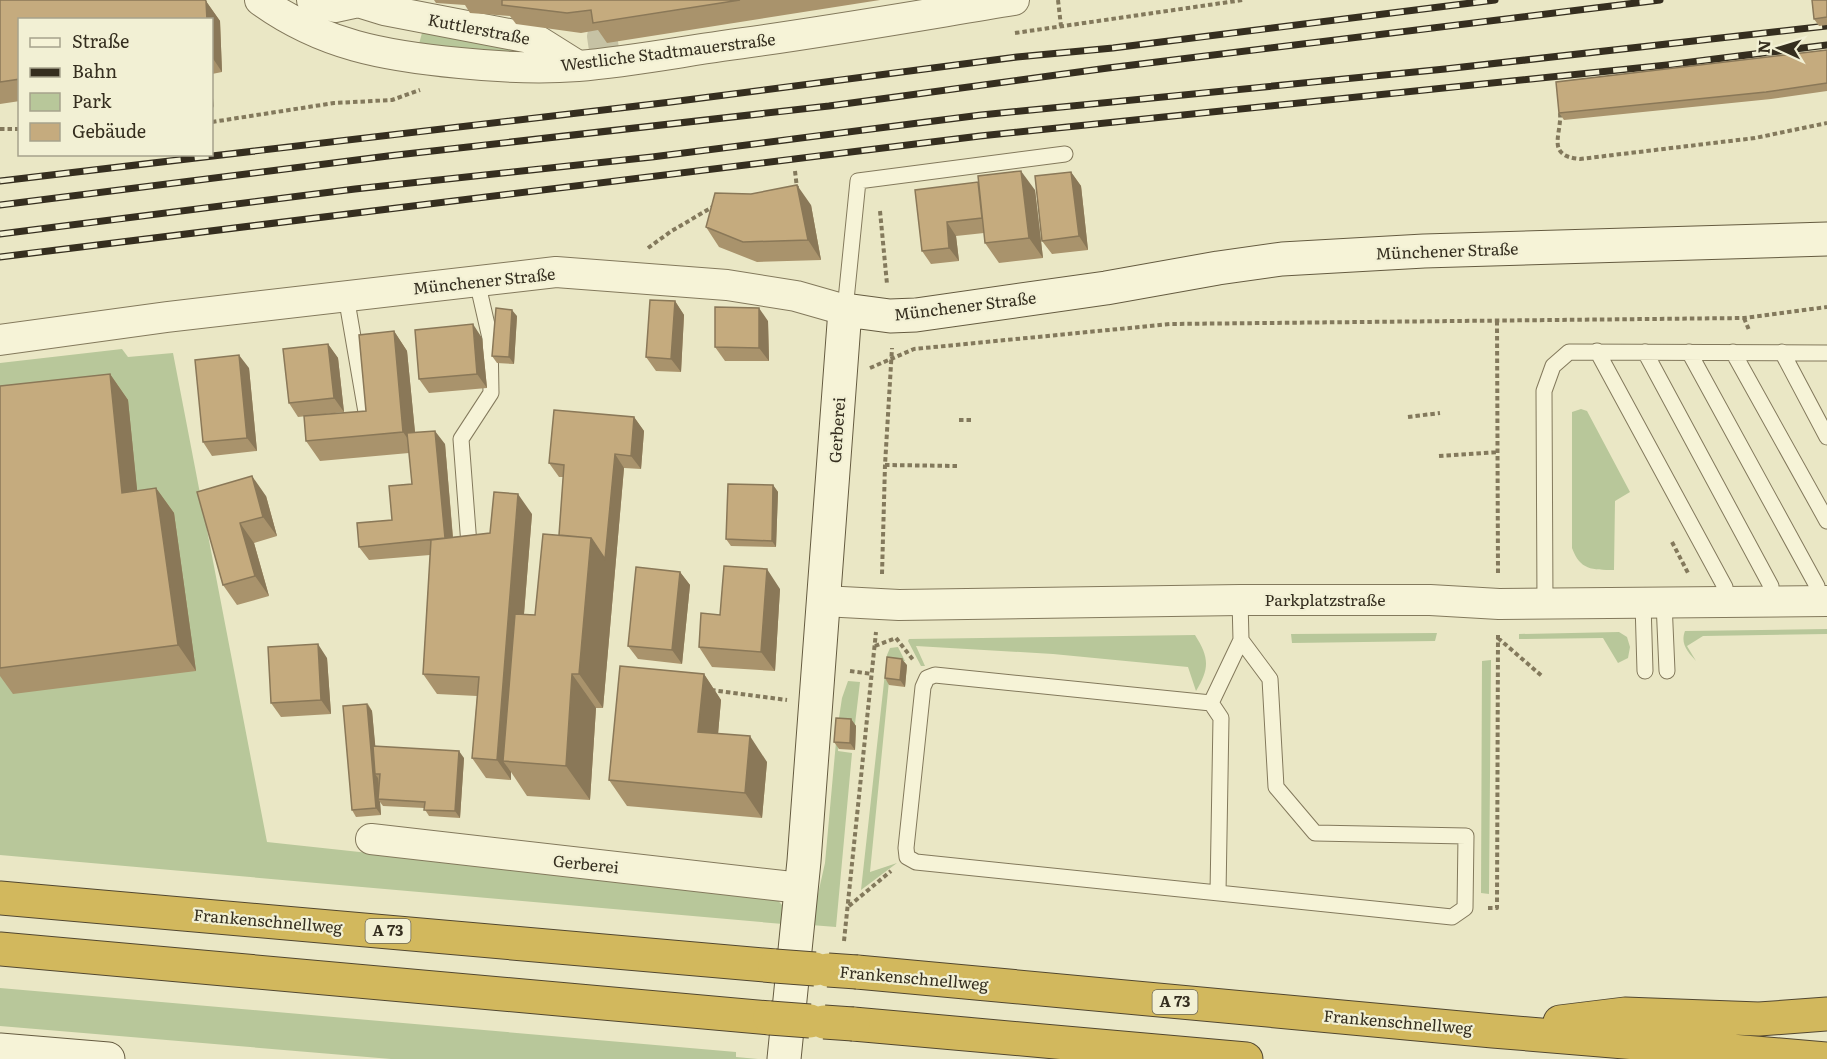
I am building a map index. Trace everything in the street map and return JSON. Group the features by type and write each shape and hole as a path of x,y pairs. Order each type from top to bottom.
{"highway":[{"name":"Frankenschnellweg","path":"0,898 1827,1059"},
{"path":"0,949 1246,1059"},
{"path":"1492,1031 1625,1014 1759,1019 1827,1014"}],"main road":[{"name":"Münchener Straße","path":"845,310 890,316 916,315 1106,288 1282,259 1424,251 1827,239"},
{"name":"Gerberei","path":"784,1059 801,888 845,310"},
{"path":"0,1050 108,1059"}],"street":[{"name":"Westliche Stadtmauerstraße","path":"260,0 284,17 350,46 411,58 491,66 578,66 779,38 1014,0"},
{"path":"312,0 335,8 358,2 383,5"},
{"name":"Kuttlerstraße","path":"383,5 535,39 578,66"},
{"name":"Münchener Straße","path":"0,340 167,317 556,272 707,283 796,296 845,310"},
{"name":"Parkplatzstraße","path":"823,601 899,605 1240,600 1430,600 1498,604 1822,601"},
{"name":"Gerberei","path":"371,839 801,888"}],"lane":[{"name":"Gerberei","path":"845,310 858,181 1065,154"},
{"path":"469,545 461,439 491,393 490,338 477,281"},
{"path":"346,296 367,418 351,421"},
{"path":"1597,351 1725,587 1725,602"},
{"path":"1545,603 1544,392 1553,366 1569,352 1827,353"},
{"path":"1645,352 1771,586 1771,602"},
{"path":"1689,352 1817,586 1822,601"},
{"path":"1733,352 1827,521"},
{"path":"1782,352 1827,437"},
{"path":"1211,703 1240,640 1240,600"},
{"path":"1654,602 1667,671"},
{"path":"1645,671 1654,602"},
{"path":"1211,703 935,675 927,678 923,687 917,737 907,857 916,862 1452,917 1465,908 1466,836 1314,833 1276,787 1270,679 1240,640"},
{"path":"1211,703 1221,718 1218,893"}],"path":[{"path":"1058,0 1061,26 1243,0"},
{"path":"213,122 334,103 392,100 425,89"},
{"path":"1560,110 1558,147 1567,156 1580,159 1755,138 1827,123"},
{"path":"0,129 18,129"},
{"path":"792,194 798,192 795,171"},
{"path":"650,247 711,206 723,205"},
{"path":"866,370 914,349 1170,324 1744,318 1827,308"},
{"path":"1744,318 1749,330"},
{"path":"1497,321 1498,577"},
{"path":"882,572 892,344"},
{"path":"1408,417 1440,413"},
{"path":"959,420 974,420"},
{"path":"1439,456 1498,452"},
{"path":"885,465 958,466"},
{"path":"1485,908 1497,908 1498,631"},
{"path":"846,930 875,644 896,638 927,678"},
{"path":"1498,638 1543,677"},
{"path":"849,671 872,674"},
{"path":"703,688 815,704"},
{"path":"848,906 907,857"}],"green space":[{"path":"423,29 519,46 530,55 419,44"},
{"path":"122,349 128,357 173,353 267,842 775,897 782,905 783,924 0,855 0,363"},
{"path":"1581,409 1587,411 1630,492 1615,501 1614,570 1599,570 1583,565 1572,548 1572,412"},
{"path":"1827,629 1827,634 1703,636 1687,646 1696,661 1683,640 1685,631"},
{"path":"1619,632 1627,637 1630,647 1628,658 1618,663 1603,638 1519,639 1519,634"},
{"path":"1437,633 1435,641 1292,643 1291,634"},
{"path":"1195,635 1203,650 1206,663 1204,676 1196,691 1188,667 1053,654 916,646 925,666 921,666 908,641 909,639"},
{"path":"898,647 905,661 891,661 870,872 897,863 861,890 887,655 890,648"},
{"path":"1491,660 1489,894 1481,893 1482,661"},
{"path":"848,681 860,682 855,724 840,723 838,751 852,753 836,927 811,925 825,863 837,731 842,698"},
{"path":"0,988 736,1052 736,1057 758,1059 391,1059 0,1026"}],"building":[{"path":"0,0 206,1 207,18 18,18 18,79 0,82"},
{"path":"502,0 740,0 593,23 591,10 567,13 502,5"},
{"path":"1812,0 1827,0 1827,17 1814,19"},
{"path":"1827,50 1827,83 1766,92 1559,113 1556,82"},
{"path":"1021,171 1029,238 985,243 978,176"},
{"path":"1071,172 1079,236 1042,241 1035,176"},
{"path":"978,182 982,218 947,222 949,248 922,251 915,190"},
{"path":"797,185 808,240 743,242 706,227 715,193 751,194"},
{"path":"650,300 675,301 671,359 646,357"},
{"path":"715,307 759,308 759,348 715,347"},
{"path":"496,308 512,310 509,357 492,356"},
{"path":"473,324 477,374 419,379 415,330"},
{"path":"394,331 403,432 306,441 304,416 366,411 359,335"},
{"path":"328,344 334,398 289,403 283,349"},
{"path":"239,355 247,438 203,442 195,360"},
{"path":"110,374 122,493 156,488 178,645 0,668 0,386"},
{"path":"554,410 634,417 631,456 615,454 605,559 591,538 559,535 564,465 549,463"},
{"path":"435,431 445,538 359,547 357,523 392,520 389,486 412,484 407,433"},
{"path":"252,476 263,517 240,523 255,576 223,585 197,492"},
{"path":"728,484 773,485 772,541 726,539"},
{"path":"494,492 518,494 497,760 472,758 479,677 423,674 431,540 490,533"},
{"path":"543,534 591,538 579,674 572,674 566,766 503,761 515,614 535,615"},
{"path":"724,566 767,569 761,652 699,647 701,613 720,615"},
{"path":"636,567 680,572 672,650 628,646"},
{"path":"318,644 321,700 271,703 268,647"},
{"path":"887,657 902,659 900,680 885,678"},
{"path":"620,666 704,674 698,732 750,736 745,793 609,780"},
{"path":"367,704 376,808 352,810 343,706"},
{"path":"836,718 851,719 850,743 834,742"},
{"path":"373,746 459,751 455,811 424,810 425,802 378,799 380,774 375,774"}],"tunnel":[{"path":"606,63 602,36 612,34 609,0"}],"railway":[{"path":"213,156 1495,0"},
{"path":"0,205 388,156 829,106 1108,68 1660,0"},
{"path":"0,234 355,189 652,157 981,115 1445,69 1827,26"},
{"path":"0,257 980,136 1667,65 1827,45"},
{"path":"0,181 212,156"}]}
